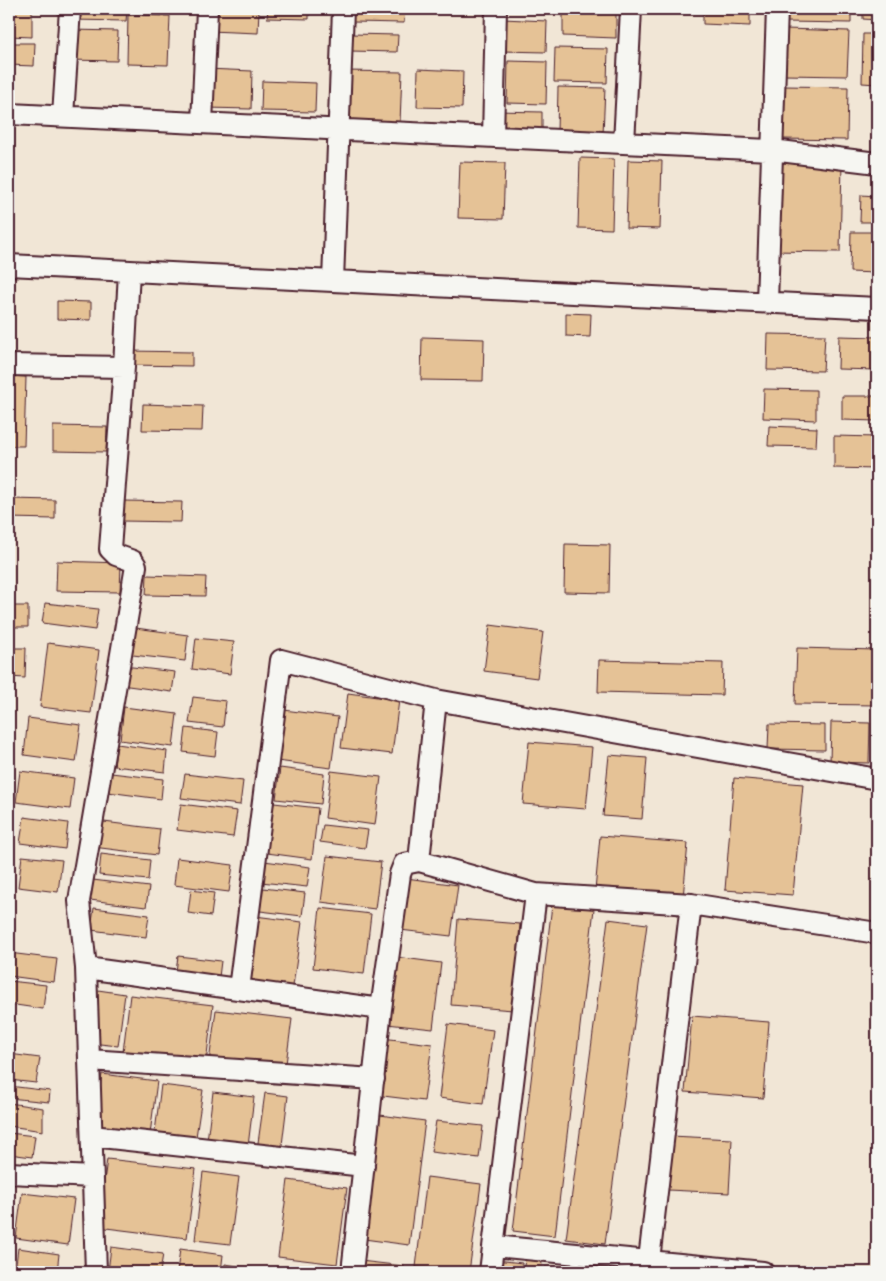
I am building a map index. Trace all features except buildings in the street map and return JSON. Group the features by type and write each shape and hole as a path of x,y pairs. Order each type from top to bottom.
{"street":[{"path":"63,116 70,9"},
{"path":"202,123 207,9"},
{"path":"333,281 343,9"},
{"path":"493,137 496,9"},
{"path":"624,143 631,9"},
{"path":"767,302 777,9"},
{"path":"9,114 772,150 877,163"},
{"path":"9,265 877,308"},
{"path":"96,1272 86,968 79,901 136,566 133,561 116,555 110,549 124,367 128,271"},
{"path":"9,365 124,367"},
{"path":"240,989 280,660 436,700 877,779"},
{"path":"419,861 436,700"},
{"path":"352,1272 382,1009 400,874 404,864 419,861 536,894 691,904 877,933"},
{"path":"490,1272 536,894"},
{"path":"649,1260 691,904"},
{"path":"86,968 382,1009"},
{"path":"89,1060 374,1079"},
{"path":"92,1136 364,1166"},
{"path":"9,1173 93,1177"},
{"path":"494,1246 763,1272"}]}
